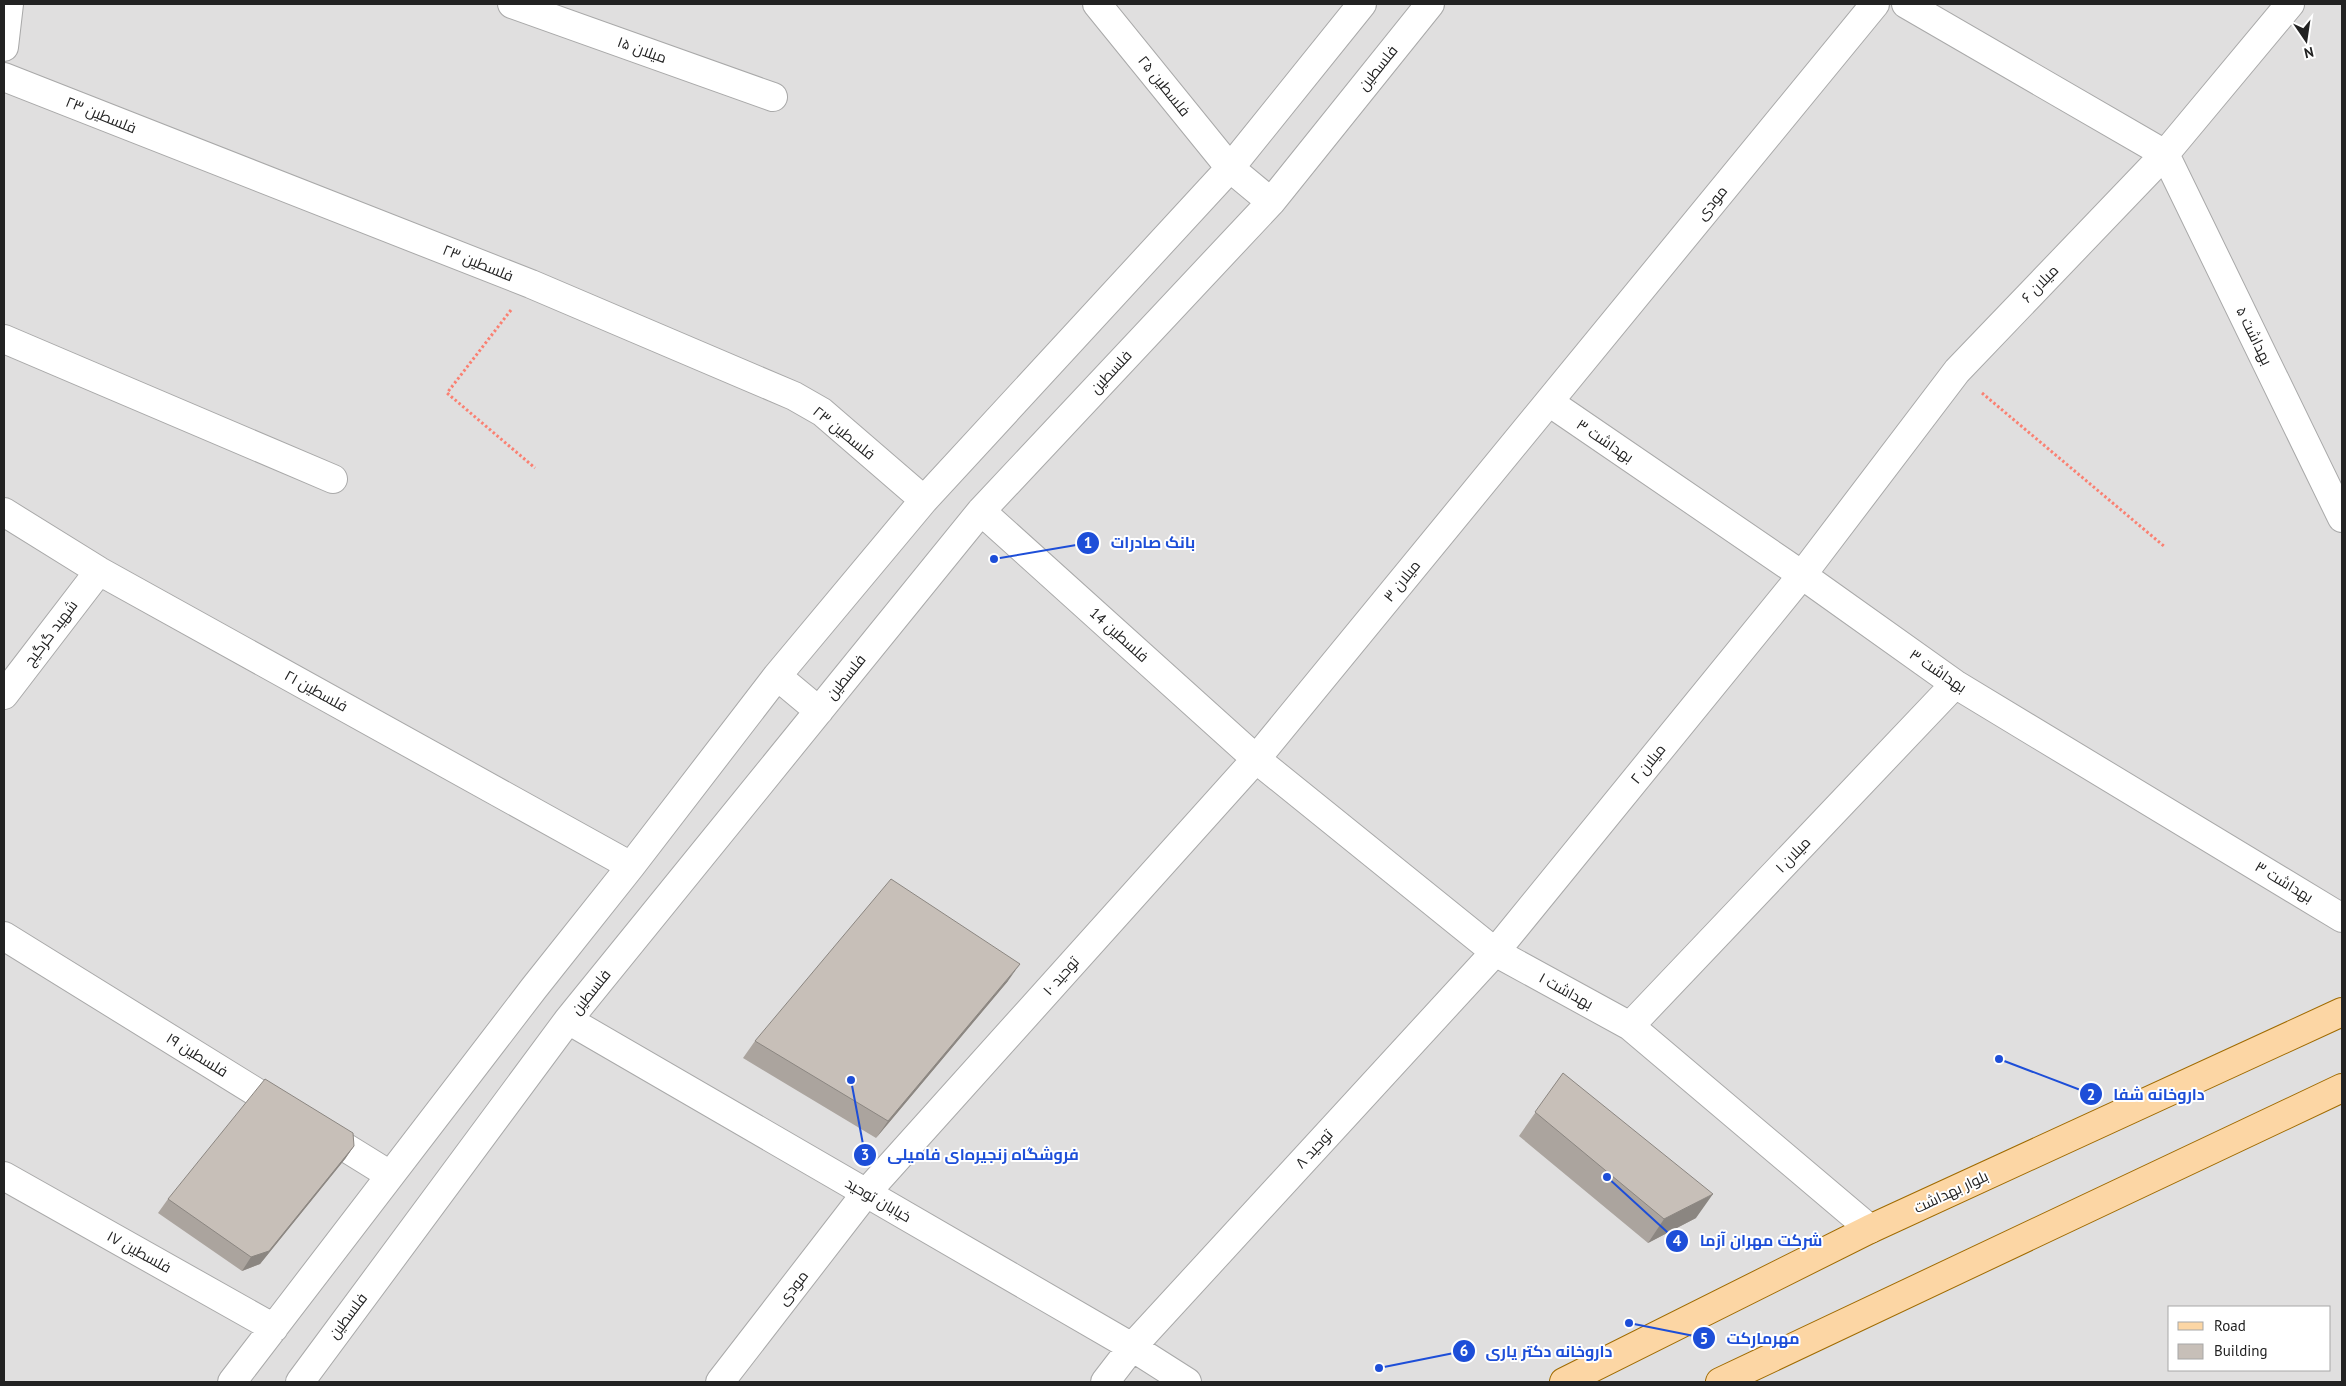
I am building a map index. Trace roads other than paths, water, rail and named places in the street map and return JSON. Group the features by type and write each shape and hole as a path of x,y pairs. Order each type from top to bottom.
{"main road":[{"name":"بلوار بهداشت","path":"1564,1382 1870,1229 2342,1012"},
{"path":"1720,1382 2342,1088"}],"street":[{"path":"4,46 9,4"},
{"name":"میلان ۱۵","path":"512,4 773,97"},
{"name":"فلسطین ۲۵","path":"1097,4 1230,168 1271,202"},
{"path":"232,1382 534,988 631,866 777,676 924,500 1230,168 1362,4"},
{"name":"فلسطین","path":"300,1382 568,1020 981,510 1271,202 1430,4"},
{"name":"مودی","path":"1549,402 1875,4"},
{"path":"1906,4 2165,154"},
{"name":"میلان ۶","path":"1802,575 1957,371 2165,154 2290,4"},
{"name":"فلسطین ۲۳","path":"4,77 531,284 794,396 822,412 924,500"},
{"name":"بهداشت ۵","path":"2165,154 2342,518"},
{"path":"4,339 333,479"},
{"name":"بهداشت ۳","path":"1549,402 1802,575 1955,684 2342,918"},
{"name":"میلان ۳","path":"1256,759 1549,402"},
{"name":"فلسطین 14","path":"981,510 1256,759"},
{"name":"فلسطین ۲۱","path":"4,512 99,571 631,866"},
{"name":"شهید گرگیج","path":"4,696 99,571"},
{"name":"میلان ۲","path":"1495,952 1802,575"},
{"path":"777,676 819,710"},
{"name":"میلان ۱","path":"1630,1026 1955,684"},
{"name":"بهداشت ۱","path":"1256,759 1495,952 1630,1026 1870,1229"},
{"name":"توحید ۱۰","path":"866,1193 1256,759"},
{"name":"فلسطین ۱۹","path":"4,936 390,1175"},
{"name":"توحید ۸","path":"1105,1382 1132,1347 1495,952"},
{"name":"خیابان توحید","path":"568,1020 1132,1347 1186,1382"},
{"name":"فلسطین ۱۷","path":"4,1176 274,1328"},
{"name":"مودی","path":"720,1382 866,1193"}],"place":[{"name":"بانک صادرات","path":"994,559"},
{"name":"داروخانه شفا","path":"1999,1059"},
{"name":"فروشگاه زنجیره‌ای فامیلی","path":"851,1080"},
{"name":"شرکت مهران آزما","path":"1607,1177"},
{"name":"مهرمارکت","path":"1629,1323"},
{"name":"داروخانه دکتر یاری","path":"1379,1368"}]}
